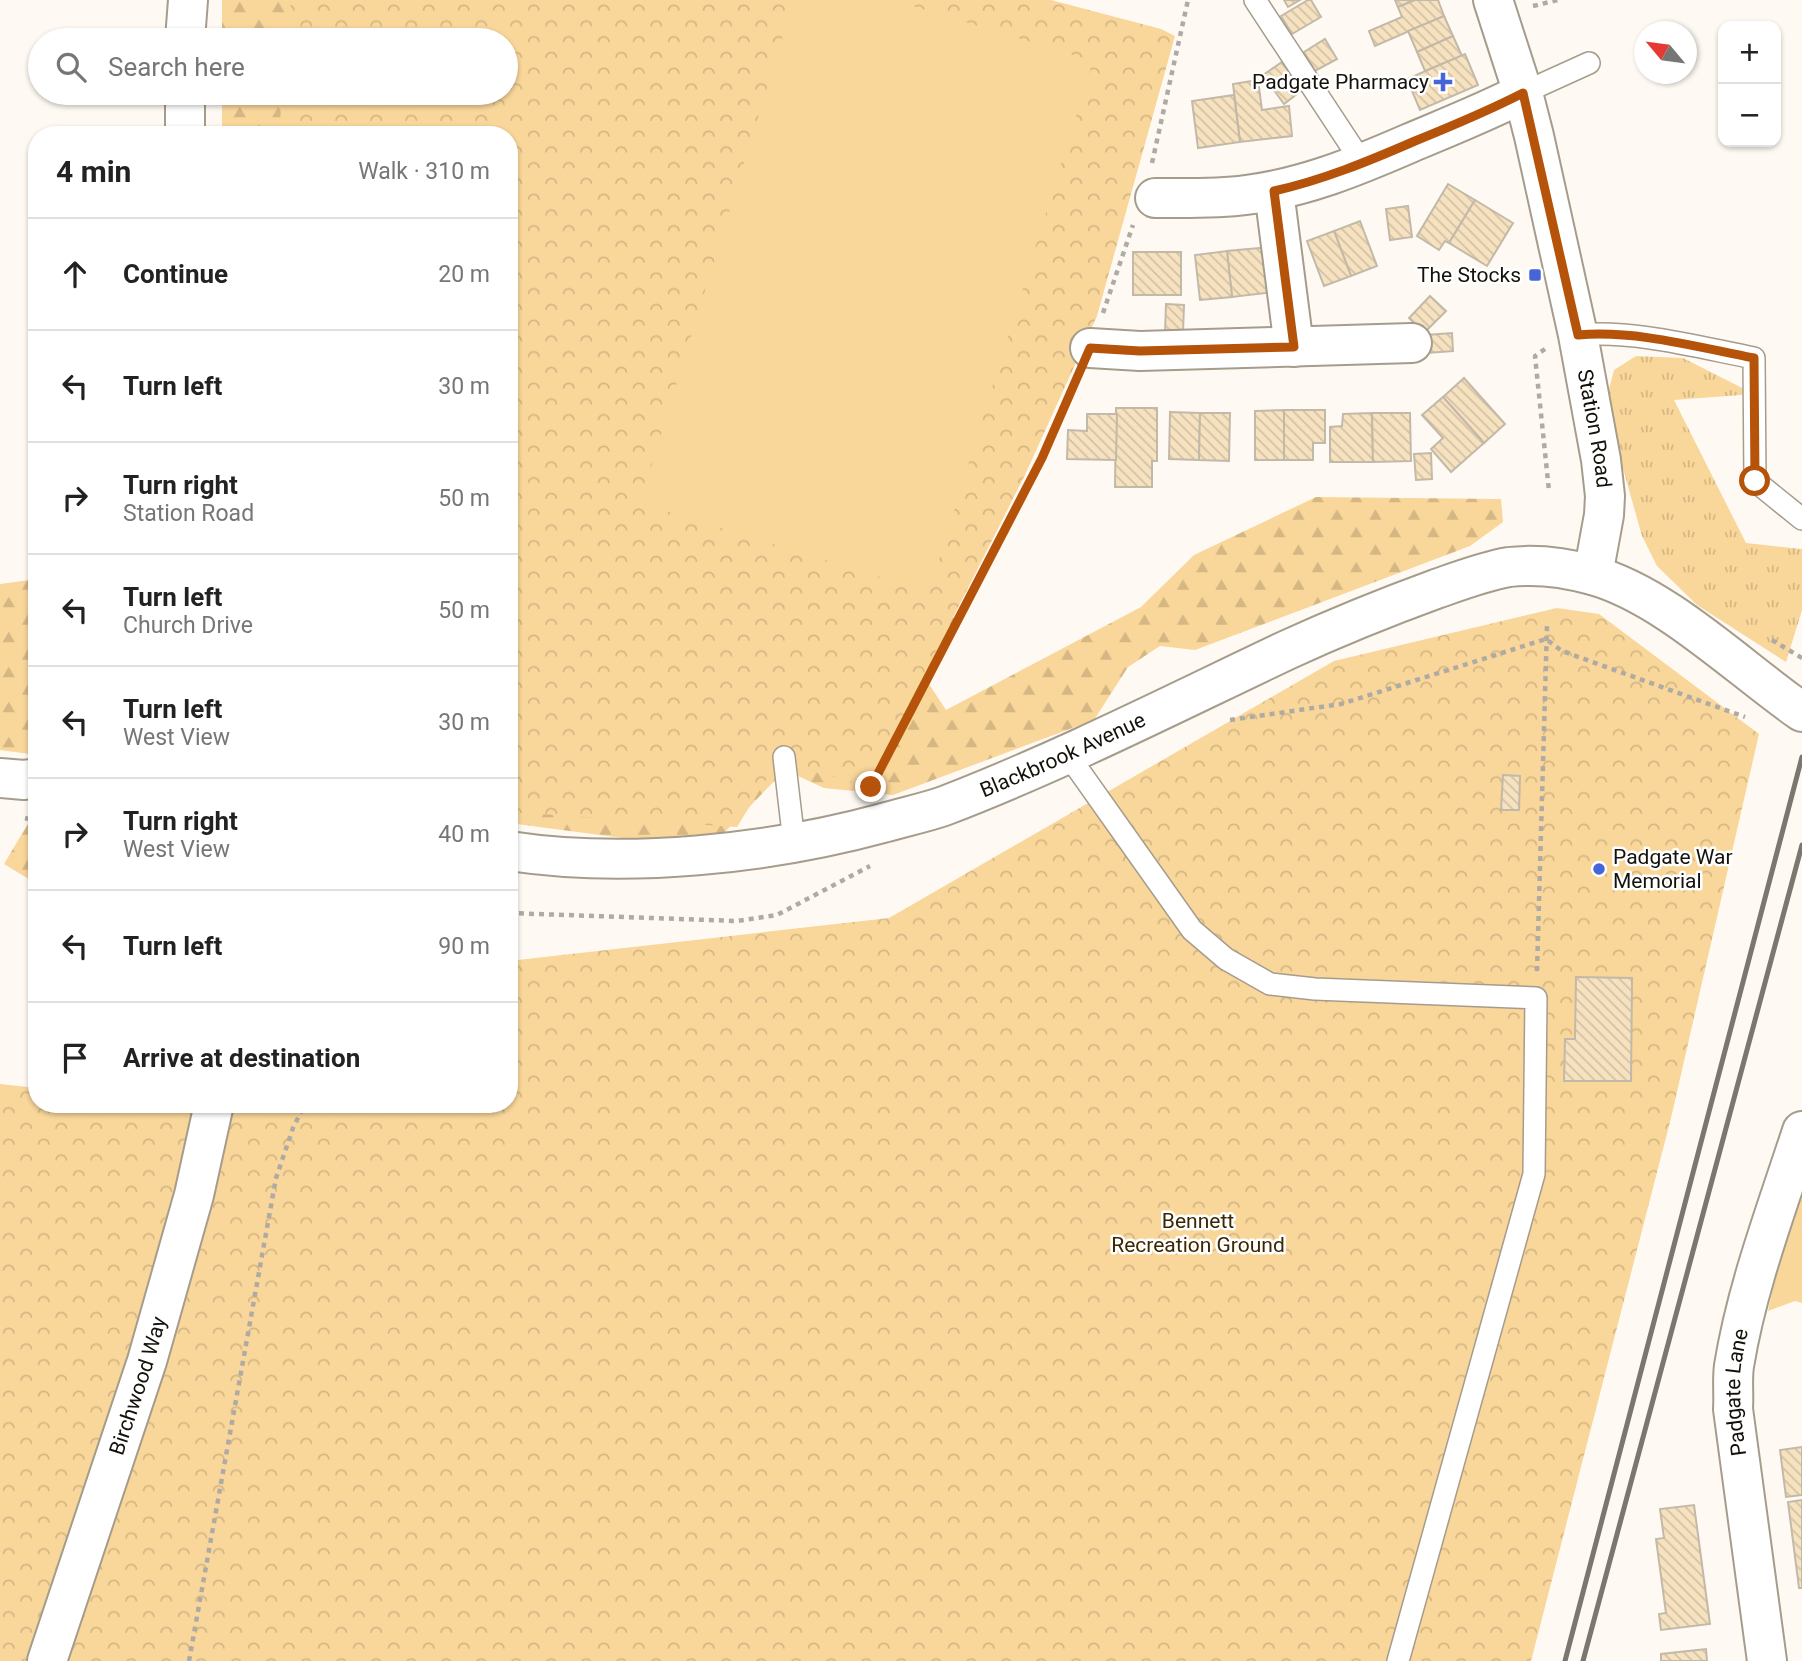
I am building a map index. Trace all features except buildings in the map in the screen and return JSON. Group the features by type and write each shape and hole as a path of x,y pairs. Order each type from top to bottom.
{"street":[{"path":"187,28 188,0"},
{"name":"Station Road","path":"1493,0 1523,93 1578,335 1601,460 1604,515 1593,575"},
{"path":"1147,194 1198,199 1274,191 1303,184 1363,164 1490,110 1523,93"},
{"path":"185,105 185,126"},
{"path":"1274,191 1294,347"},
{"path":"1090,348 1140,351 1412,343"},
{"name":"Blackbrook Avenue","path":"518,852 544,856 640,858 733,851 839,834 940,807 1068,755 1359,617 1463,579 1509,567 1544,566 1593,575"},
{"path":"1593,575 1628,589 1665,610 1798,709"},
{"name":"Birchwood Way","path":"47,1661 147,1361 194,1195 212,1113"},
{"name":"Padgate Lane","path":"1768,1661 1733,1409 1734,1369 1742,1327 1802,1131"}],"lane":[{"path":"1255,0 1363,164"},
{"path":"1523,93 1589,63"},
{"path":"1578,335 1600,333 1676,342 1754,358 1755,481 1802,519"},
{"path":"1068,755 1192,930 1226,960 1270,984 1315,989 1536,998 1534,1174 1398,1661"},
{"path":"784,757 794,842"}],"path":[{"path":"869,798 871,787 1042,458 1090,348 1147,194 1188,0"},
{"path":"1549,491 1535,356 1562,340 1578,335"},
{"path":"1536,998 1547,626"},
{"path":"1546,639 1562,651 1747,718"},
{"path":"1223,721 1342,704 1546,639"},
{"path":"1774,641 1802,657"},
{"path":"189,1661 276,1178 300,1113"}],"green space":[{"path":"222,0 303,0 302,28 222,28"},
{"path":"291,0 1051,0 1161,29 1175,36 1097,316 1025,475 868,786 777,762 737,827 518,813 518,126 280,126 281,105 518,105 518,28 288,28"},
{"path":"794,0 893,0 1093,61 929,592 640,503"},
{"path":"222,105 297,105 296,126 222,126"},
{"path":"1636,356 1683,358 1754,394 1674,400 1746,543 1802,549 1802,610 1786,662 1697,605 1657,566 1642,536 1605,405 1614,370"},
{"path":"1316,497 1501,499 1503,522 1470,546 1195,650 1160,646 1128,667 1094,720 893,795 824,788 785,770 723,834 653,842 518,824 518,539 959,619 929,684 946,710 1141,607 1194,555"},
{"path":"28,580 28,754 0,750 0,584"},
{"name":"Bennett Recreation Ground","path":"1557,608 1599,614 1759,734 1671,1118 1531,1661 0,1661 0,1084 28,1087 28,1113 518,1113 518,960 889,918 1334,661"},
{"path":"28,824 28,879 4,864"},
{"path":"1802,1171 1802,1303 1795,1301 1768,1311 1785,1232"}],"railway":[{"path":"1565,1661 1802,757"},
{"path":"1583,1661 1802,845"}],"place":[{"name":"Padgate Pharmacy","path":"1443,82"},
{"name":"The Stocks","path":"1535,275"},
{"name":"Padgate War Memorial","path":"1599,869"}],"route":[{"path":"871,787 1042,458 1090,348 1140,351 1294,347 1274,191 1363,164 1490,110 1523,93 1578,335 1600,333 1676,342 1754,358 1755,481"}]}
